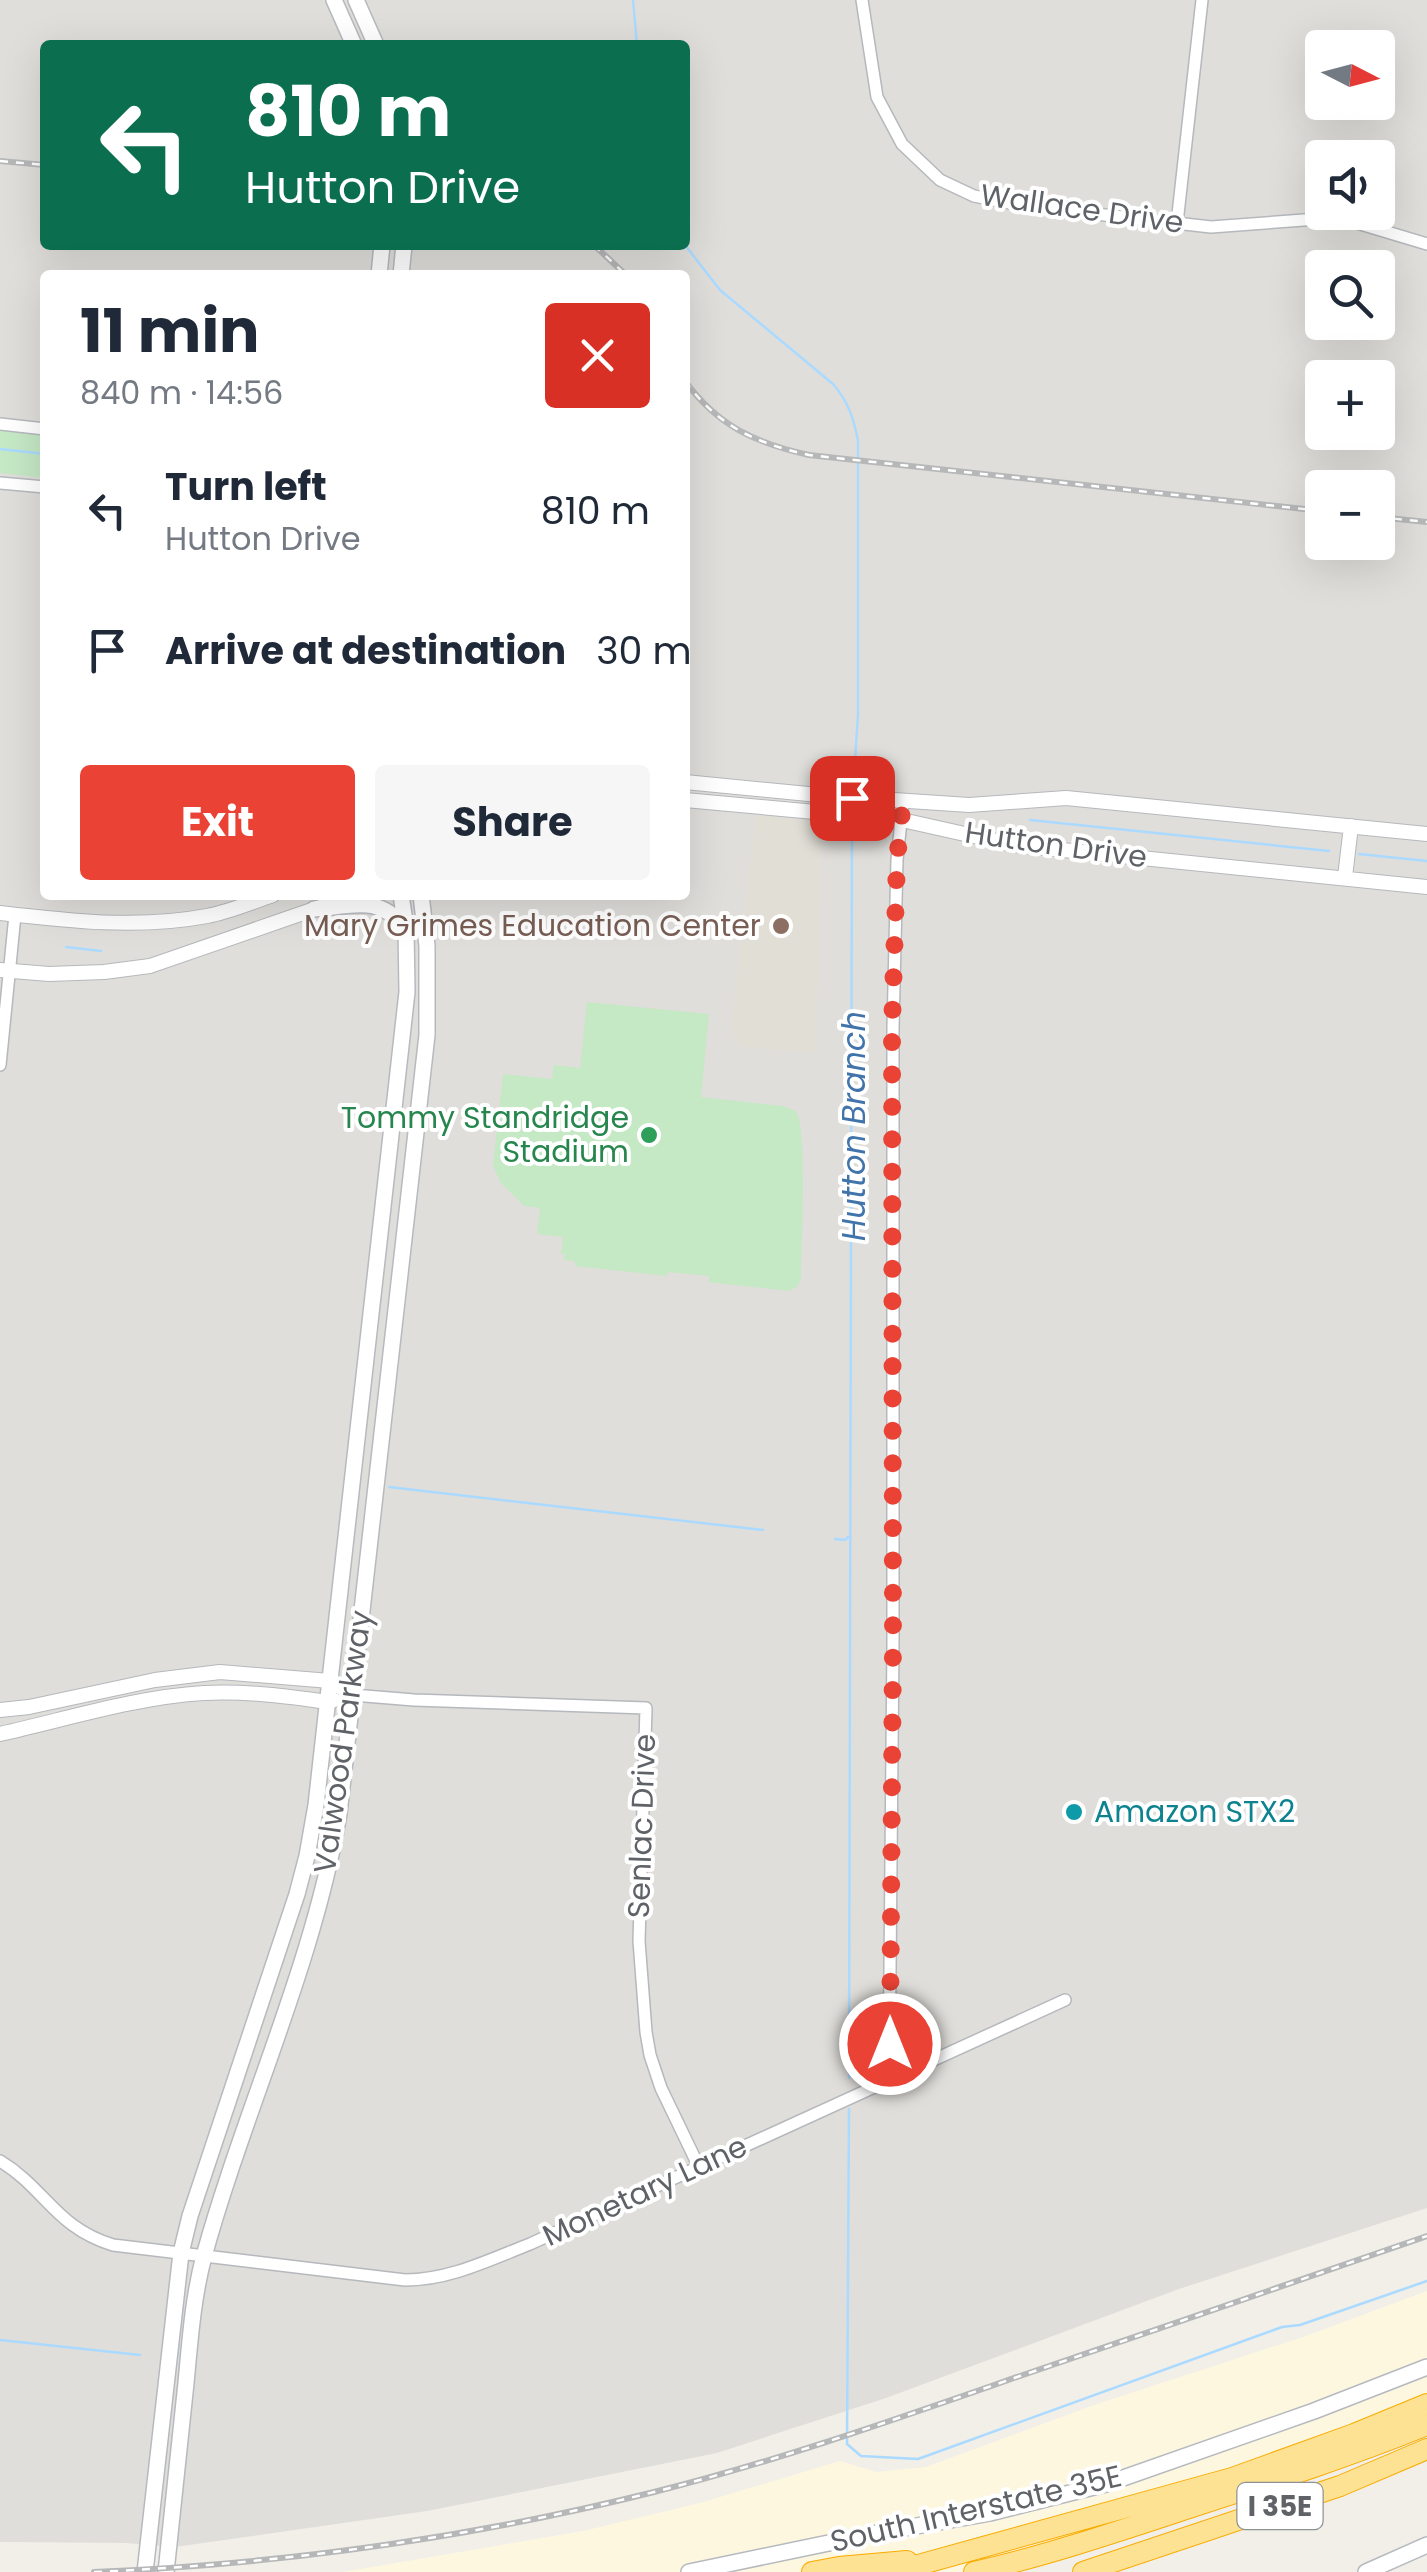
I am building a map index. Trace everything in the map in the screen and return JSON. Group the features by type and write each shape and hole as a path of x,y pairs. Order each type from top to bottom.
{"highway":[{"name":"I 35E","path":"893,2572 1232,2478 1427,2404"},
{"path":"974,2572 1211,2501 1355,2454 1427,2425"},
{"name":"I 35E","path":"1083,2572 1340,2486 1427,2449"},
{"path":"812,2572 939,2558"}],"main road":[{"path":"334,0 352,40"},
{"path":"356,0 374,40"},
{"name":"Valwood Parkway","path":"145,2572 181,2253 307,1856 328,1702 407,992 402,900"},
{"name":"Valwood Parkway","path":"166,2572 192,2315 204,2256 300,1965 330,1861 339,1814 429,996 422,900"},
{"path":"314,910 351,903 370,904 384,908 406,928"},
{"path":"387,1180 411,1182"},
{"path":"355,1466 378,1468"},
{"path":"307,1856 330,1861"},
{"path":"246,2050 270,2058"},
{"name":"South Interstate 35E","path":"689,2572 990,2513 1106,2484 1427,2367"},
{"path":"165,2390 185,2392"},
{"path":"1366,2572 1427,2545"}],"street":[{"name":"Wallace Drive","path":"862,0 877,97 902,144 940,180 974,196 1210,227 1316,219 1358,223 1427,244"},
{"path":"1178,223 1202,0"},
{"path":"0,424 40,428"},
{"path":"0,483 40,487"},
{"name":"Hutton Drive","path":"690,783 819,803 1014,845 1427,887"},
{"name":"Hutton Drive","path":"690,800 884,800 969,805 1066,798 1427,834"},
{"path":"890,2080 892,1028 897,860 903,802"},
{"path":"1345,877 1351,826"},
{"path":"0,1065 8,914 152,924 211,915 258,900"},
{"path":"5,970 48,974 150,966 341,900"},
{"name":"Senlac Drive","path":"0,1710 144,1682 220,1672 330,1681 353,1695"},
{"path":"144,1682 149,1700"},
{"name":"Senlac Drive","path":"0,1734 149,1700 206,1693 254,1692 328,1702 353,1695 646,1708 639,1941 646,2032 661,2088 699,2167"},
{"name":"Monetary Lane","path":"0,2161 69,2224 120,2247 428,2280 530,2244 1065,2000"}],"shaded area":[{"path":"0,0 1427,0 1427,2208 1179,2289 886,2398 717,2453 427,2511 175,2547 0,2542"},
{"name":"Mary Grimes Education Center","path":"756,814 821,822 816,1053 739,1047 731,1029"},
{"path":"1427,2291 1427,2412 1012,2572 343,2572 583,2531 700,2503 840,2461 876,2472 926,2467"}],"green space":[{"path":"0,429 40,433 40,477 0,473"},
{"name":"Tommy Standridge Stadium","path":"587,1002 709,1014 701,1097 783,1106 796,1111 803,1165 801,1278 797,1287 788,1291 707,1282 709,1276 668,1272 667,1276 575,1266 575,1261 564,1260 565,1254 561,1254 563,1237 537,1234 540,1208 524,1206 500,1182 493,1165 503,1074 552,1079 554,1065 580,1068"}],"waterway":[{"name":"Hutton Branch","path":"633,0 637,40"},
{"name":"Hutton Branch","path":"689,250 720,290 833,384 852,418 858,441 858,715 853,791"},
{"path":"0,449 40,453"},
{"path":"853,805 875,807"},
{"name":"Hutton Branch","path":"849,2078 852,819"},
{"path":"1030,820 1329,851"},
{"path":"1359,854 1427,861"},
{"path":"66,947 101,951"},
{"path":"389,1487 763,1530"},
{"path":"835,1539 848,1537"},
{"path":"849,2109 847,2444 861,2456 918,2459 1282,2327 1300,2325 1427,2281"},
{"path":"0,2340 140,2355"}],"railway":[{"path":"0,161 40,165"},
{"path":"599,250 621,270"},
{"path":"690,387 711,410 739,430 771,445 809,455 1305,509"},
{"path":"1395,519 1427,522"},
{"path":"94,2572 235,2563 376,2546 515,2523 654,2492 838,2438 1427,2236"}],"place":[{"name":"Mary Grimes Education Center","path":"781,926"},
{"name":"Tommy Standridge Stadium","path":"649,1135"},
{"name":"Amazon STX2","path":"1074,1812"}],"route":[{"path":"852,798 903,802 897,860 892,1028 890,2044"}]}
